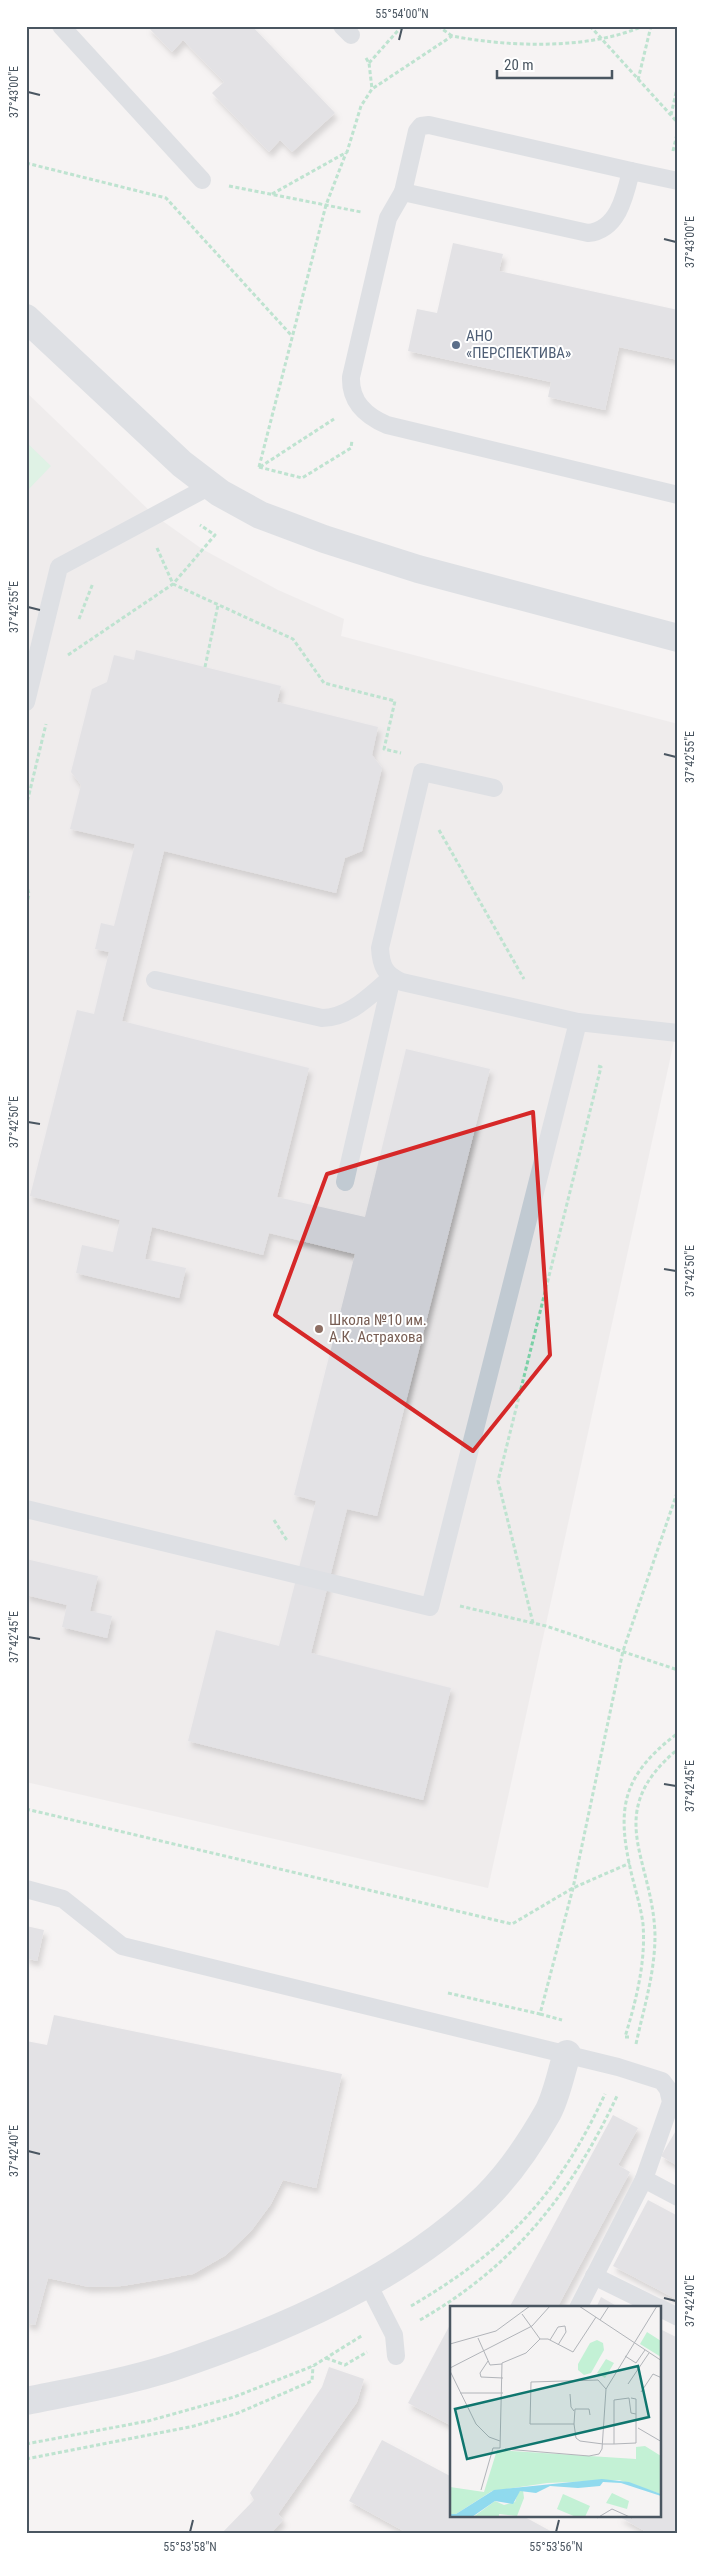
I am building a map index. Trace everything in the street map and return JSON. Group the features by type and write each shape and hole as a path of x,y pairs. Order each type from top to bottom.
{"street":[{"path":"26,318 182,464 210,486 260,515 324,539 418,569 678,638"},
{"path":"26,2401 172,2367 264,2332 324,2305 367,2282 447,2230 486,2196 520,2156 549,2110 566,2054"}],"lane":[{"path":"61,26 202,180"},
{"path":"678,181 429,125 421,126 417,131 403,192 388,218 350,388 358,404 373,419 387,425 678,495"},
{"path":"403,192 588,233 598,232 609,224 616,215 630,171"},
{"path":"26,702 59,567 210,486"},
{"path":"494,788 422,772 380,948 384,970 392,978 578,1022 678,1033"},
{"path":"155,980 322,1018 334,1018 346,1013 392,978"},
{"path":"345,1182 392,978"},
{"path":"26,1508 430,1607 578,1022"},
{"path":"26,1889 63,1899 122,1946 566,2054 662,2081 668,2089 671,2102 644,2179 579,2306"},
{"path":"644,2179 678,2198"},
{"path":"594,2276 656,2306"},
{"path":"367,2282 394,2335 396,2356"},
{"path":"662,2309 678,2317"}],"path":[{"path":"369,63 402,26"},
{"path":"438,26 452,36 500,43 601,40 643,26"},
{"path":"590,26 637,81 678,123"},
{"path":"637,81 651,26"},
{"path":"259,468 326,205 347,152 361,106 372,89 452,36"},
{"path":"670,115 678,84"},
{"path":"272,194 347,152"},
{"path":"26,163 166,198 292,336"},
{"path":"202,180 388,218"},
{"path":"259,468 358,404"},
{"path":"259,468 302,478 351,448 358,404"},
{"path":"66,650 63,659 173,584 215,535"},
{"path":"148,550 156,545 173,584 293,639 324,683 395,700 384,749 391,751"},
{"path":"76,624 94,581"},
{"path":"204,667 218,605"},
{"path":"26,807 48,716"},
{"path":"417,792 544,1014"},
{"path":"26,883 30,894 26,908"},
{"path":"533,1623 498,1480 601,1067 584,1062 572,1046"},
{"path":"444,1992 540,2014 573,1888 623,1651 678,1490"},
{"path":"431,1599 533,1623 678,1670"},
{"path":"636,2040 625,2037 637,1994 643,1950 643,1926 640,1903 624,1833 626,1801 631,1783 652,1754 678,1734"},
{"path":"26,1809 512,1924 573,1888 630,1863"},
{"path":"26,2444 186,2411 234,2397 313,2366 326,2358"},
{"path":"26,2459 157,2435 238,2413 312,2381 313,2366"}],"highlighted area":[{"path":"533,1112 550,1355 473,1451 275,1315 327,1174"}],"shaded area":[{"name":"Школа №10 им. А.К. Астрахова","path":"26,392 154,515 202,549 278,590 344,619 341,636 678,724 678,1023 488,1888 26,1782"}],"green space":[{"path":"26,442 51,466 26,492"}],"building":[{"path":"147,26 252,26 335,113 292,152 280,140 269,152 212,93 224,82 183,40 172,52"},
{"path":"453,243 503,254 499,271 678,310 678,360 619,347 605,410 548,397 551,382 408,351 417,309 437,313"},
{"path":"136,650 281,686 277,702 378,727 372,755 382,768 362,851 345,858 336,893 164,851 122,1021 309,1068 277,1197 365,1217 406,1049 490,1069 377,1516 347,1509 311,1653 451,1688 423,1800 188,1741 216,1630 279,1646 316,1501 294,1495 355,1254 269,1233 263,1255 152,1227 145,1259 186,1268 179,1298 76,1273 82,1245 113,1252 120,1220 30,1196 77,1010 94,1014 109,952 95,949 101,923 114,926 135,844 70,829 81,785 71,772 92,689 107,682 114,655 134,660"},
{"path":"26,1559 98,1576 90,1611 112,1616 107,1638 62,1627 67,1605 26,1595"},
{"path":"26,1926 44,1930 37,1961 26,1958"},
{"path":"54,2015 342,2074 316,2188 283,2180 271,2204 251,2231 226,2255 193,2274 122,2286 89,2287 48,2278 35,2325 26,2323 26,2041 47,2045"},
{"path":"613,2115 638,2128 618,2165 630,2172 558,2306 510,2306"},
{"path":"678,2127 678,2166 661,2156"},
{"path":"648,2200 678,2216 678,2300 613,2266"},
{"path":"601,2297 617,2306 597,2306"},
{"path":"450,2325 450,2425 408,2403"},
{"path":"662,2330 678,2338 678,2534 650,2534 622,2518 662,2518"},
{"path":"329,2367 364,2379 357,2402 278,2514 283,2520 270,2534 221,2534 254,2500 250,2493 322,2387"},
{"path":"382,2440 450,2476 450,2518 527,2518 556,2534 409,2534 349,2501"}],"place":[{"name":"АНО «ПЕРСПЕКТИВА»","path":"456,345"},
{"name":"Школа №10 им. А.К. Астрахова","path":"319,1329"}]}
